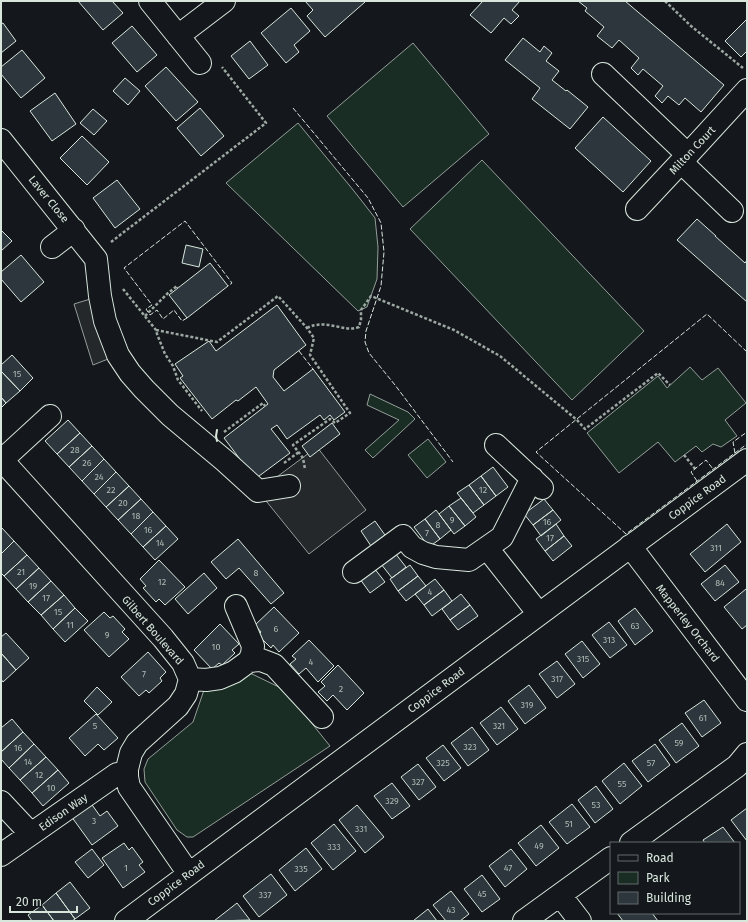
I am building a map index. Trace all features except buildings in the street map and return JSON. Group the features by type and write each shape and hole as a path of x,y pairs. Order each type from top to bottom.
{"street":[{"path":"150,1 200,63"},
{"path":"178,36 224,1"},
{"path":"603,74 732,211"},
{"name":"Milton Court","path":"637,209 747,90"},
{"name":"Laver Close","path":"1,140 94,257"},
{"path":"52,247 74,230"},
{"path":"94,257 105,321 118,355 144,390 170,415 258,491 297,479"},
{"path":"1,461 50,416"},
{"path":"354,572 403,536 412,547 423,553 436,557 469,560 495,543 537,483 496,445"},
{"name":"Coppice Road","path":"126,921 747,460"},
{"name":"Gilbert Boulevard","path":"1,461 176,652 190,679"},
{"path":"495,543 539,614"},
{"name":"Mapperley Orchard","path":"630,546 747,700"},
{"path":"189,874 129,787 127,774 128,763 131,753 137,743 178,706 186,694 190,679 206,680 220,678 234,672 249,661 253,646 236,606"},
{"path":"249,661 261,660 274,665 322,717"},
{"path":"632,842 737,766 747,754"},
{"name":"Edison Way","path":"1,855 117,774 127,774"},
{"path":"1,802 31,834"},
{"path":"524,921 610,859"},
{"path":"560,895 580,921"}],"path":[{"path":"665,1 691,26 747,70"},
{"path":"94,257 266,123 222,68 200,63"},
{"path":"119,283 156,330 156,334 165,354 173,366 178,380 206,415"},
{"path":"145,316 168,293 177,286 178,288"},
{"path":"156,330 218,342 278,296 314,338 310,355 350,413 335,423 330,420 293,445 303,458 297,479"},
{"path":"307,328 313,325 326,324 354,329 359,327 361,310 371,296 454,330 500,356 586,429 596,423 658,373 670,385"},
{"path":"222,427 224,432 263,404 265,406"}],"green space":[{"path":"413,43 489,134 403,207 327,116"},
{"path":"298,123 375,218 378,247 377,279 367,307 358,311 226,183"},
{"path":"482,160 644,331 572,400 410,229"},
{"path":"690,367 702,380 718,368 746,403 725,420 737,436 721,447 713,444 702,452 696,446 675,462 658,442 619,473 587,433 658,376 667,388"},
{"path":"370,394 408,412 415,419 373,458 365,450 399,420 367,405"},
{"path":"428,439 446,462 427,478 408,455"},
{"path":"250,673 285,690 330,746 193,837 187,837 177,830 145,782 144,769 148,759 193,722 204,690"}],"shaded area":[{"path":"100,296 118,355 93,365 74,304"},
{"path":"317,447 366,510 309,554 258,491"}],"fence":[{"path":"293,108 368,198 381,223 384,252 381,286 366,331 365,342 369,353 453,462"},
{"path":"187,318 182,321 174,310 163,319 157,310 150,315 146,309 152,305 124,268 185,221 232,283 228,286"},
{"path":"747,352 707,314 536,452 626,534 747,444"},
{"path":"299,351 313,369"},
{"path":"735,453 733,442 747,432"},
{"path":"697,481 691,472 706,460 713,469"}],"wall":[{"path":"217,430 217,441"}]}
